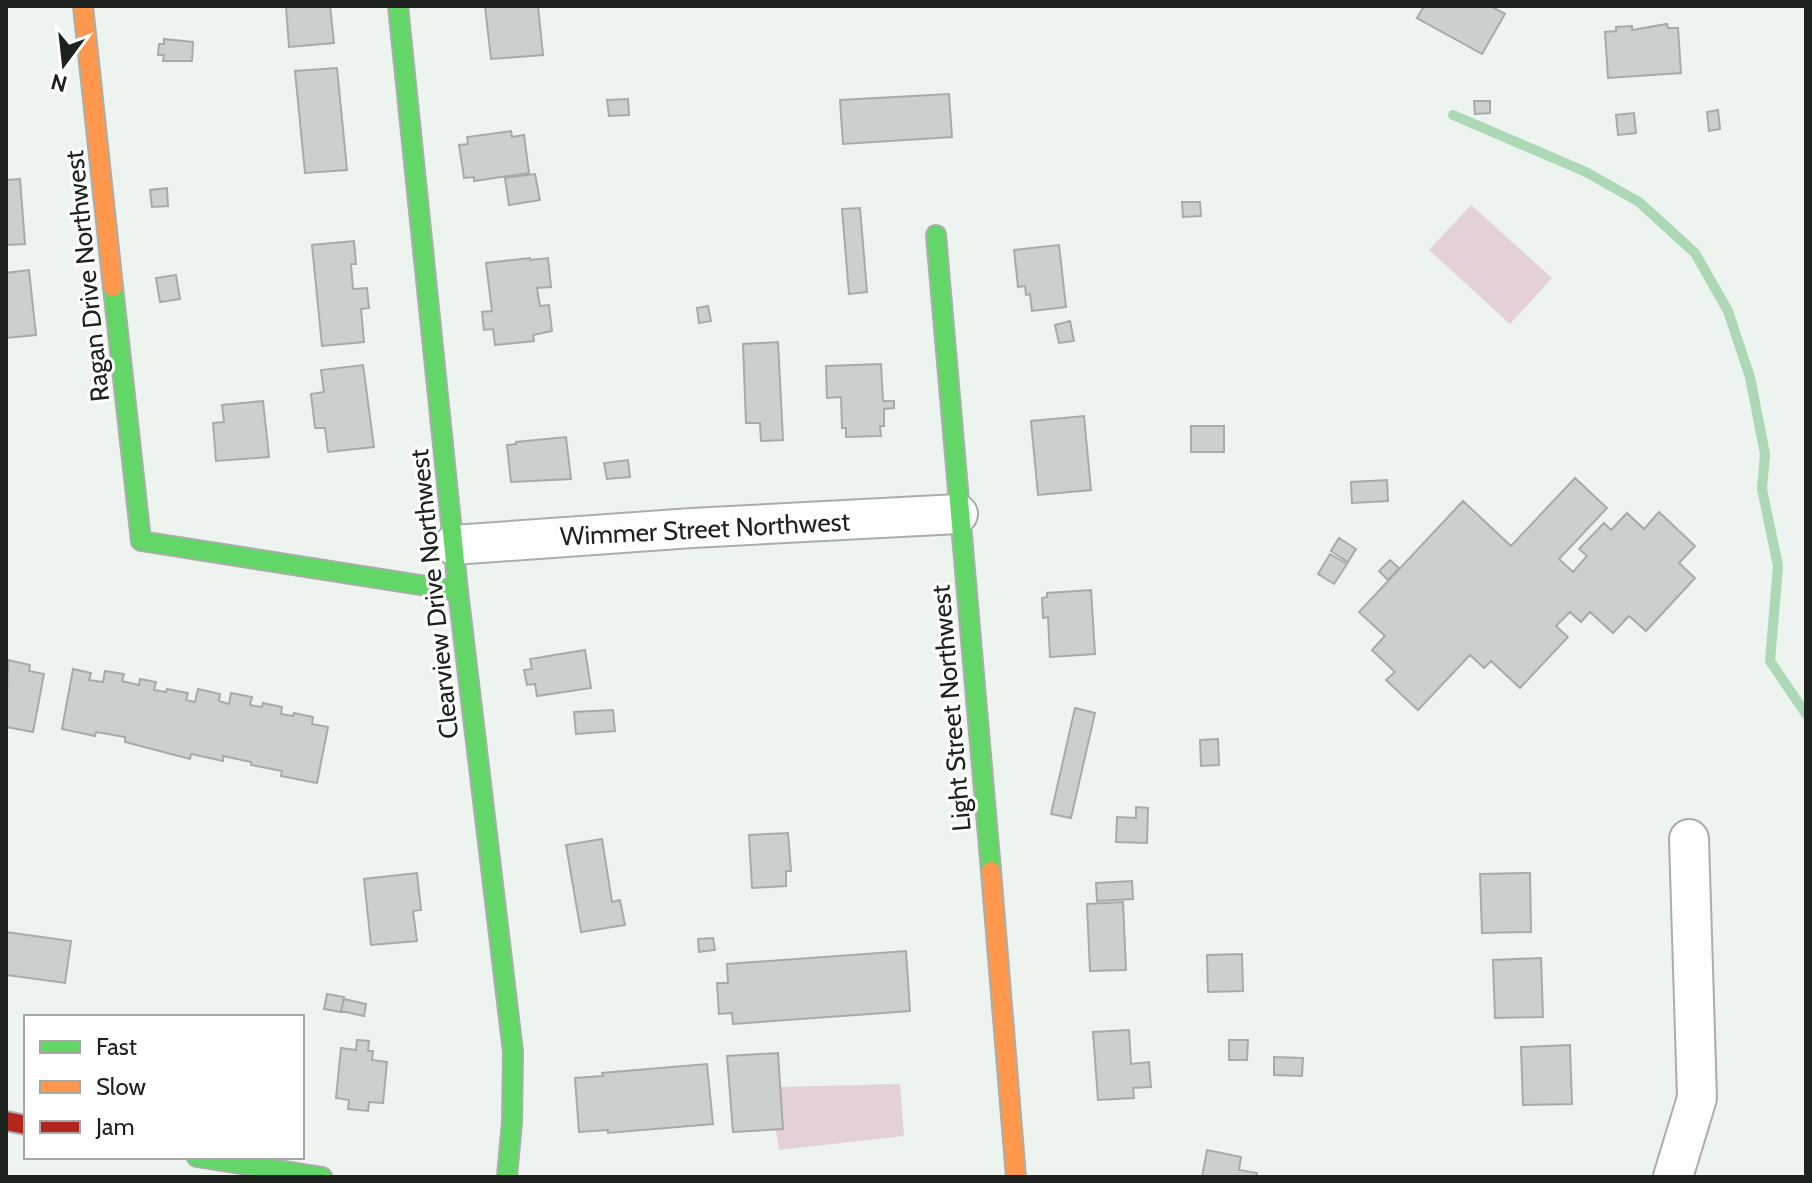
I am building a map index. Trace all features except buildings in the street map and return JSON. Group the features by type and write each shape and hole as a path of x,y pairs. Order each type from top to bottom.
{"street":[{"name":"Ragan Drive Northwest","path":"83,6 141,541 458,591"},
{"name":"Clearview Drive Northwest","path":"398,6 458,591 513,1052 507,1177"},
{"name":"Light Street Northwest","path":"936,235 1016,1177"},
{"name":"Wimmer Street Northwest","path":"453,545 958,514"},
{"path":"1673,1177 1697,1098 1689,839"},
{"path":"210,1159 322,1177"}],"shaded area":[{"path":"1471,205 1552,278 1510,324 1429,250"},
{"path":"900,1084 904,1136 779,1150 776,1130 783,1129 780,1087"}],"waterway":[{"path":"1453,115 1586,172 1639,202 1695,253 1728,311 1750,377 1765,454 1762,489 1778,566 1770,661 1806,714"}],"traffic: fast":[{"path":"398,6 458,591 513,1052 507,1177"},
{"path":"936,235 991,871"},
{"path":"113,287 141,541 458,591"},
{"path":"210,1159 322,1177"}],"traffic: slow":[{"path":"83,6 113,287"},
{"path":"991,871 1016,1177"}],"traffic: jam":[{"path":"6,1121 24,1125"}]}
